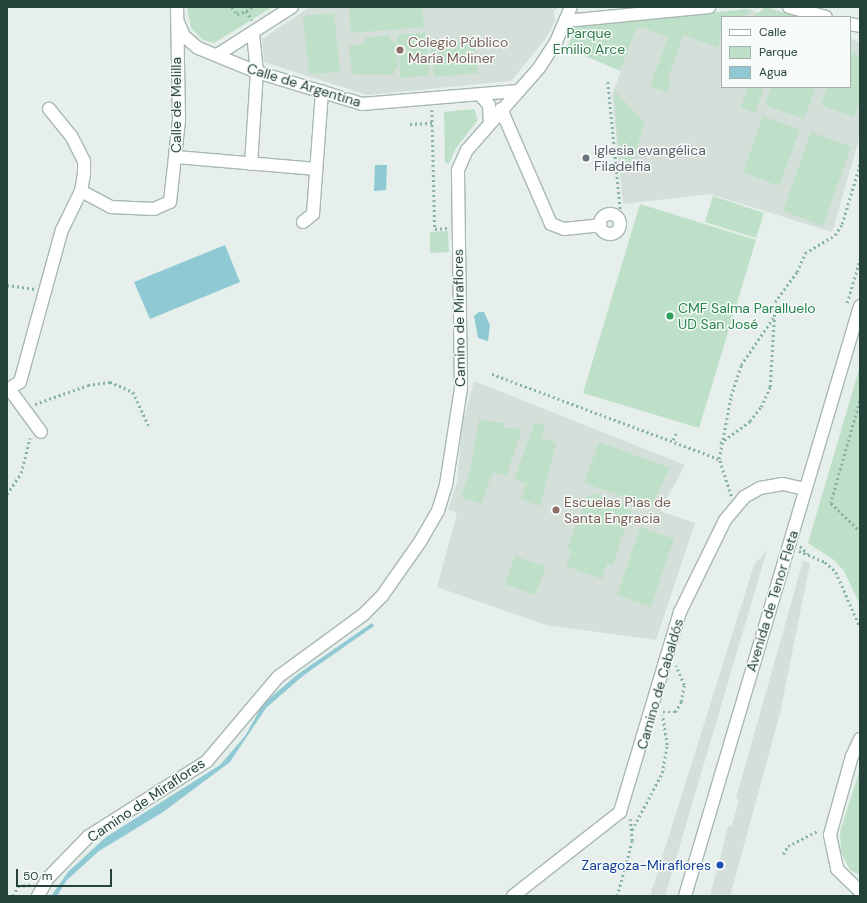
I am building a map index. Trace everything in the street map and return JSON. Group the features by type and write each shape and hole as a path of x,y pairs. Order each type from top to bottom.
{"street":[{"name":"Calle de Melilla","path":"81,191 106,207 164,207 171,197 176,157 177,7"},
{"path":"217,55 254,28 292,7"},
{"name":"Camino de Miraflores","path":"39,893 100,828 207,761 278,677 364,614 382,596 420,542 438,511 446,485 461,388 458,170 467,150 490,122 518,92 549,53 566,21 570,7"},
{"path":"566,21 708,7"},
{"path":"789,7 822,16"},
{"name":"Calle de Argentina","path":"178,22 192,45 257,72 371,105 518,92"},
{"path":"251,164 257,72 254,28"},
{"path":"303,222 313,214 322,91"},
{"path":"481,96 489,105 490,122"},
{"path":"41,432 8,390 21,378 43,290 62,230 81,191 84,174 81,154 63,124 49,109"},
{"path":"502,109 552,224 564,229 600,225"},
{"path":"176,157 316,169"},
{"name":"Avenida de Tenor Fleta","path":"685,896 860,306"},
{"name":"Camino de Cabaldós","path":"513,896 615,819 626,801 657,709 667,660 686,596 716,534 735,506 767,486 783,484 805,488"},
{"path":"860,739 852,756 830,835 837,869 860,891"}],"path":[{"path":"232,7 237,14 252,7"},
{"path":"246,11 254,28"},
{"path":"608,82 621,214"},
{"path":"432,105 435,228 458,228"},
{"path":"410,124 432,123"},
{"path":"720,443 750,421 770,387 773,318 778,294 798,272 805,253 835,235 842,224 860,164"},
{"path":"7,285 43,290"},
{"path":"735,506 719,459 720,443 741,365 773,318"},
{"path":"492,374 673,440 719,459"},
{"path":"24,409 88,385 110,382 133,392 150,426"},
{"path":"860,401 831,503 860,530"},
{"path":"7,494 26,459 34,422"},
{"path":"673,440 676,431"},
{"path":"799,546 806,548 808,555"},
{"path":"797,551 808,555 836,572 860,627"},
{"path":"657,709 675,712 683,695 682,677 674,664 667,660"},
{"path":"617,896 632,830 658,784 665,760 666,733 657,709"},
{"path":"626,801 632,830"},
{"path":"783,854 788,846 825,829"},
{"path":"13,896 24,883 39,893"}],"shaded area":[{"name":"Colegio Público María Moliner","path":"310,7 559,7 554,11 555,21 547,37 511,81 367,95 264,62 262,39"},
{"path":"747,9 770,16 721,16 721,88 851,88 851,39 860,42 860,136 832,232 710,194 623,204 612,95 621,71 609,66 604,24"},
{"name":"Escuelas Pias de Santa Engracia","path":"474,381 685,465 660,511 695,523 656,640 546,625 437,587 457,513 448,509 457,482 462,425"},
{"path":"767,550 665,896 650,896 754,565"},
{"path":"803,561 810,563 780,713 734,882 730,896 710,896 728,827 732,825 739,801 736,798"}],"green space":[{"path":"187,7 272,7 214,43 203,40 191,28"},
{"path":"349,7 422,7 424,27 351,33"},
{"path":"766,7 795,16 753,16"},
{"name":"Parque Emilio Arce","path":"747,9 753,11 745,16 721,16 719,48 683,35 667,81 671,83 667,93 650,86 668,37 637,26 620,71 567,48 576,27"},
{"path":"334,13 340,72 309,74 303,16"},
{"path":"426,33 430,75 401,78 397,35"},
{"path":"390,35 391,42 396,42 398,69 394,70 394,75 352,74 349,46 365,44 365,38"},
{"path":"474,40 478,73 434,77 430,44"},
{"path":"851,52 860,56 860,100 854,117 821,105 827,88 851,88"},
{"path":"748,88 764,88 755,113 741,107"},
{"path":"771,88 816,88 804,119 765,105"},
{"path":"614,90 645,123 632,162 619,157"},
{"path":"474,109 478,120 456,148 449,164 445,163 444,112"},
{"path":"763,116 800,130 779,186 743,172"},
{"path":"811,132 851,147 823,226 783,211"},
{"path":"713,196 764,213 756,238 705,222"},
{"name":"CMF Salma Paralluelo UD San José","path":"640,204 756,240 699,428 583,393"},
{"path":"448,231 449,252 430,253 430,232"},
{"path":"860,366 860,605 844,571 834,560 808,543"},
{"path":"479,420 504,423 503,428 522,429 506,476 493,472 481,504 461,497 470,471"},
{"path":"535,422 545,425 541,437 556,443 540,506 521,499 526,484 514,479"},
{"path":"599,442 670,468 651,506 584,483"},
{"path":"593,493 629,506 628,509 632,511 623,536 617,536 622,538 613,565 607,564 602,579 566,566 572,551 567,549 577,522 582,522 578,520 587,495 592,497"},
{"path":"640,527 674,539 651,607 617,595"},
{"path":"515,556 546,567 535,595 505,584"},
{"path":"860,769 860,875 850,870 841,852 840,832"}],"water":[{"path":"375,165 387,165 386,190 374,191"},
{"path":"225,245 240,282 150,319 134,282"},
{"path":"479,312 484,312 490,325 488,341 478,338 474,316"},
{"path":"372,623 374,626 304,675 266,708 230,762 163,812 99,851 67,880 57,896 51,896 68,872 106,837 220,765 245,736 263,704 298,674"}],"place":[{"name":"Colegio Público María Moliner","path":"400,50"},
{"name":"Iglesia evangélica Filadelfia","path":"586,158"},
{"name":"CMF Salma Paralluelo UD San José","path":"670,316"},
{"name":"Escuelas Pias de Santa Engracia","path":"556,510"},
{"name":"Zaragoza-Miraflores","path":"720,865"}]}
